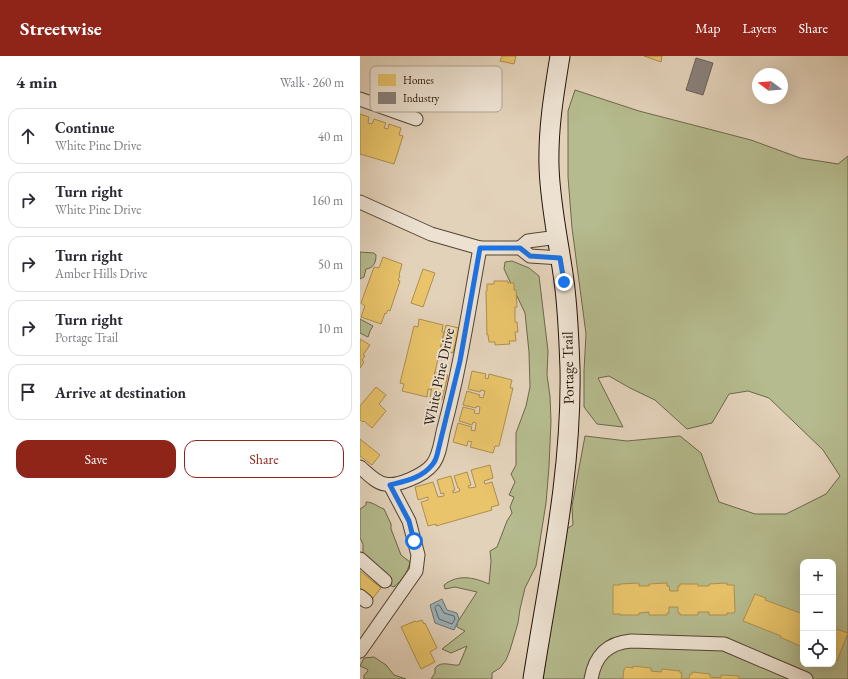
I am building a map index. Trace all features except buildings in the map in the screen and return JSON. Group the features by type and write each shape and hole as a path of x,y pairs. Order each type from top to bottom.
{"main road":[{"name":"Portage Trail","path":"533,679 558,534 567,448 570,370 567,308 549,166 549,131 552,100 560,56"}],"street":[{"path":"360,99 370,103"},
{"path":"396,112 416,119"},
{"path":"360,202 432,234 480,248 520,248 530,256 560,258"},
{"path":"520,248 528,241 558,237"},
{"name":"White Pine Drive","path":"390,485 410,480 424,473 433,465 438,451 460,361 480,248"},
{"path":"360,467 384,484 390,485 409,521 418,555 416,571 360,651"},
{"path":"360,559 385,581"},
{"path":"591,679 595,664 611,646 624,642 661,641 724,644 806,679"}],"green space":[{"path":"575,90 639,111 751,140 800,158 838,164 848,156 848,679 543,679 565,530 573,525 572,506 585,436 627,441 680,436 701,453 719,502 755,514 786,514 826,494 840,476 823,450 769,398 748,391 729,394 712,423 687,429 655,400 609,376 598,378 623,427 597,424 584,407 586,334 572,228 568,177 568,111"},
{"path":"360,252 374,253 376,255 376,260 371,267 366,269 364,277 360,279"},
{"path":"512,261 529,268 539,276 548,351 547,375 551,421 549,467 546,503 536,566 525,588 518,623 510,650 506,660 500,668 492,673 492,679 431,679 435,673 435,668 440,664 459,665 467,646 451,653 442,649 465,631 457,627 457,623 477,592 455,587 445,589 444,585 460,578 471,578 489,584 491,561 490,551 497,547 507,521 512,513 510,507 514,497 509,495 515,482 511,474 516,465 516,433 526,406 530,387 529,352 525,313 504,269 505,262"},
{"path":"360,319 373,326 368,337 360,333"},
{"path":"366,502 384,509 391,524 391,529 401,555 410,562 404,576 394,587 389,585 363,553 363,544 360,538 360,509 366,505"},
{"path":"374,657 386,665 394,675 406,679 364,679 364,675 368,671 360,666 364,658"}],"water":[{"path":"442,599 447,610 457,613 459,619 454,630 435,623 430,605"}],"route":[{"path":"414,541 409,521 390,485 410,480 424,473 433,465 450,407 460,361 480,248 520,248 530,256 560,258 564,282"}]}
